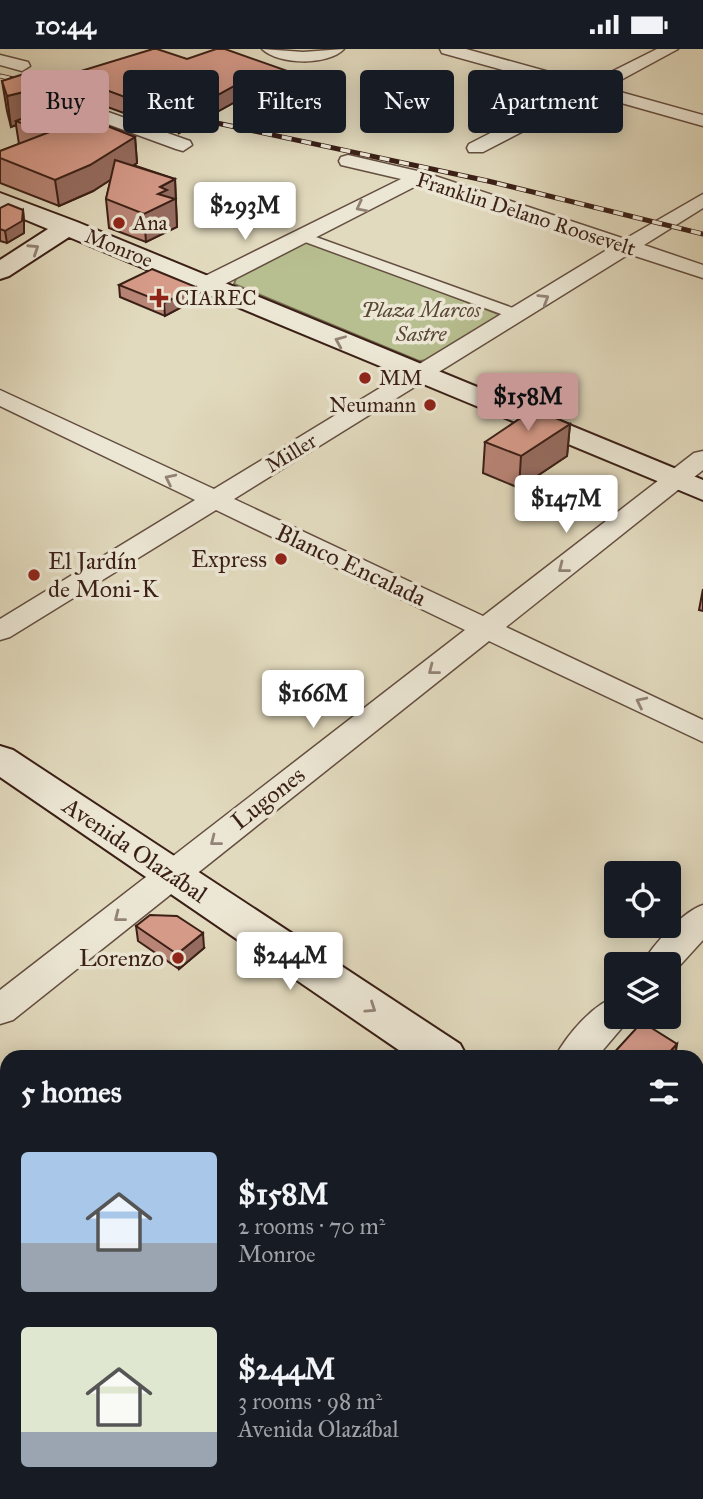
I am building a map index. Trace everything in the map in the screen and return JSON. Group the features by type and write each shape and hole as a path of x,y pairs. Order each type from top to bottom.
{"main road":[{"name":"Monroe","path":"0,199 689,485"},
{"path":"0,271 68,227"},
{"name":"Avenida Olazábal","path":"0,759 434,1050"}],"street":[{"path":"270,49 297,58 307,58 336,49"},
{"path":"447,49 523,70"},
{"path":"623,73 670,49"},
{"path":"0,60 22,65"},
{"path":"623,98 703,121"},
{"path":"109,118 183,145"},
{"path":"476,148 505,133"},
{"name":"Franklin Delano Roosevelt","path":"348,161 419,177 703,272"},
{"path":"207,285 419,177"},
{"name":"Miller","path":"0,631 698,203"},
{"path":"302,236 517,315"},
{"name":"Blanco Encalada","path":"0,397 703,732"},
{"name":"Lugones","path":"0,1010 486,629 689,485 703,458"},
{"path":"671,952 703,918"},
{"path":"580,1050 604,1024"}],"green space":[{"name":"Plaza Marcos Sastre","path":"308,241 501,315 430,360 419,361 234,284 237,276"}],"building":[{"path":"153,49 187,59 216,49 225,49 284,70 233,70 233,87 219,94 219,70 123,70 123,96 109,91 109,70 84,70"},
{"path":"21,75 21,93 7,96 2,81"},
{"path":"109,127 135,137 90,165 55,180 0,158 0,151 47,133 109,133"},
{"path":"115,160 175,179 160,187 167,190 158,194 175,199 144,214 106,199"},
{"path":"8,204 23,210 22,221 5,231 0,229 0,208"},
{"path":"152,269 196,287 164,303 119,285"},
{"path":"534,409 570,424 521,456 485,442"},
{"path":"150,915 177,916 203,933 177,954 136,926"},
{"path":"636,1029 653,1029 677,1044 671,1050 616,1050"}],"railway":[{"path":"0,76 21,81"},
{"path":"219,123 488,181 703,234"}],"place":[{"name":"Ana","path":"119,223"},
{"name":"CIAREC","path":"159,298"},
{"name":"MM","path":"365,378"},
{"name":"Neumann","path":"430,405"},
{"name":"Express","path":"281,559"},
{"name":"El Jardín de Moni-K","path":"34,575"},
{"name":"Lorenzo","path":"178,958"}]}
